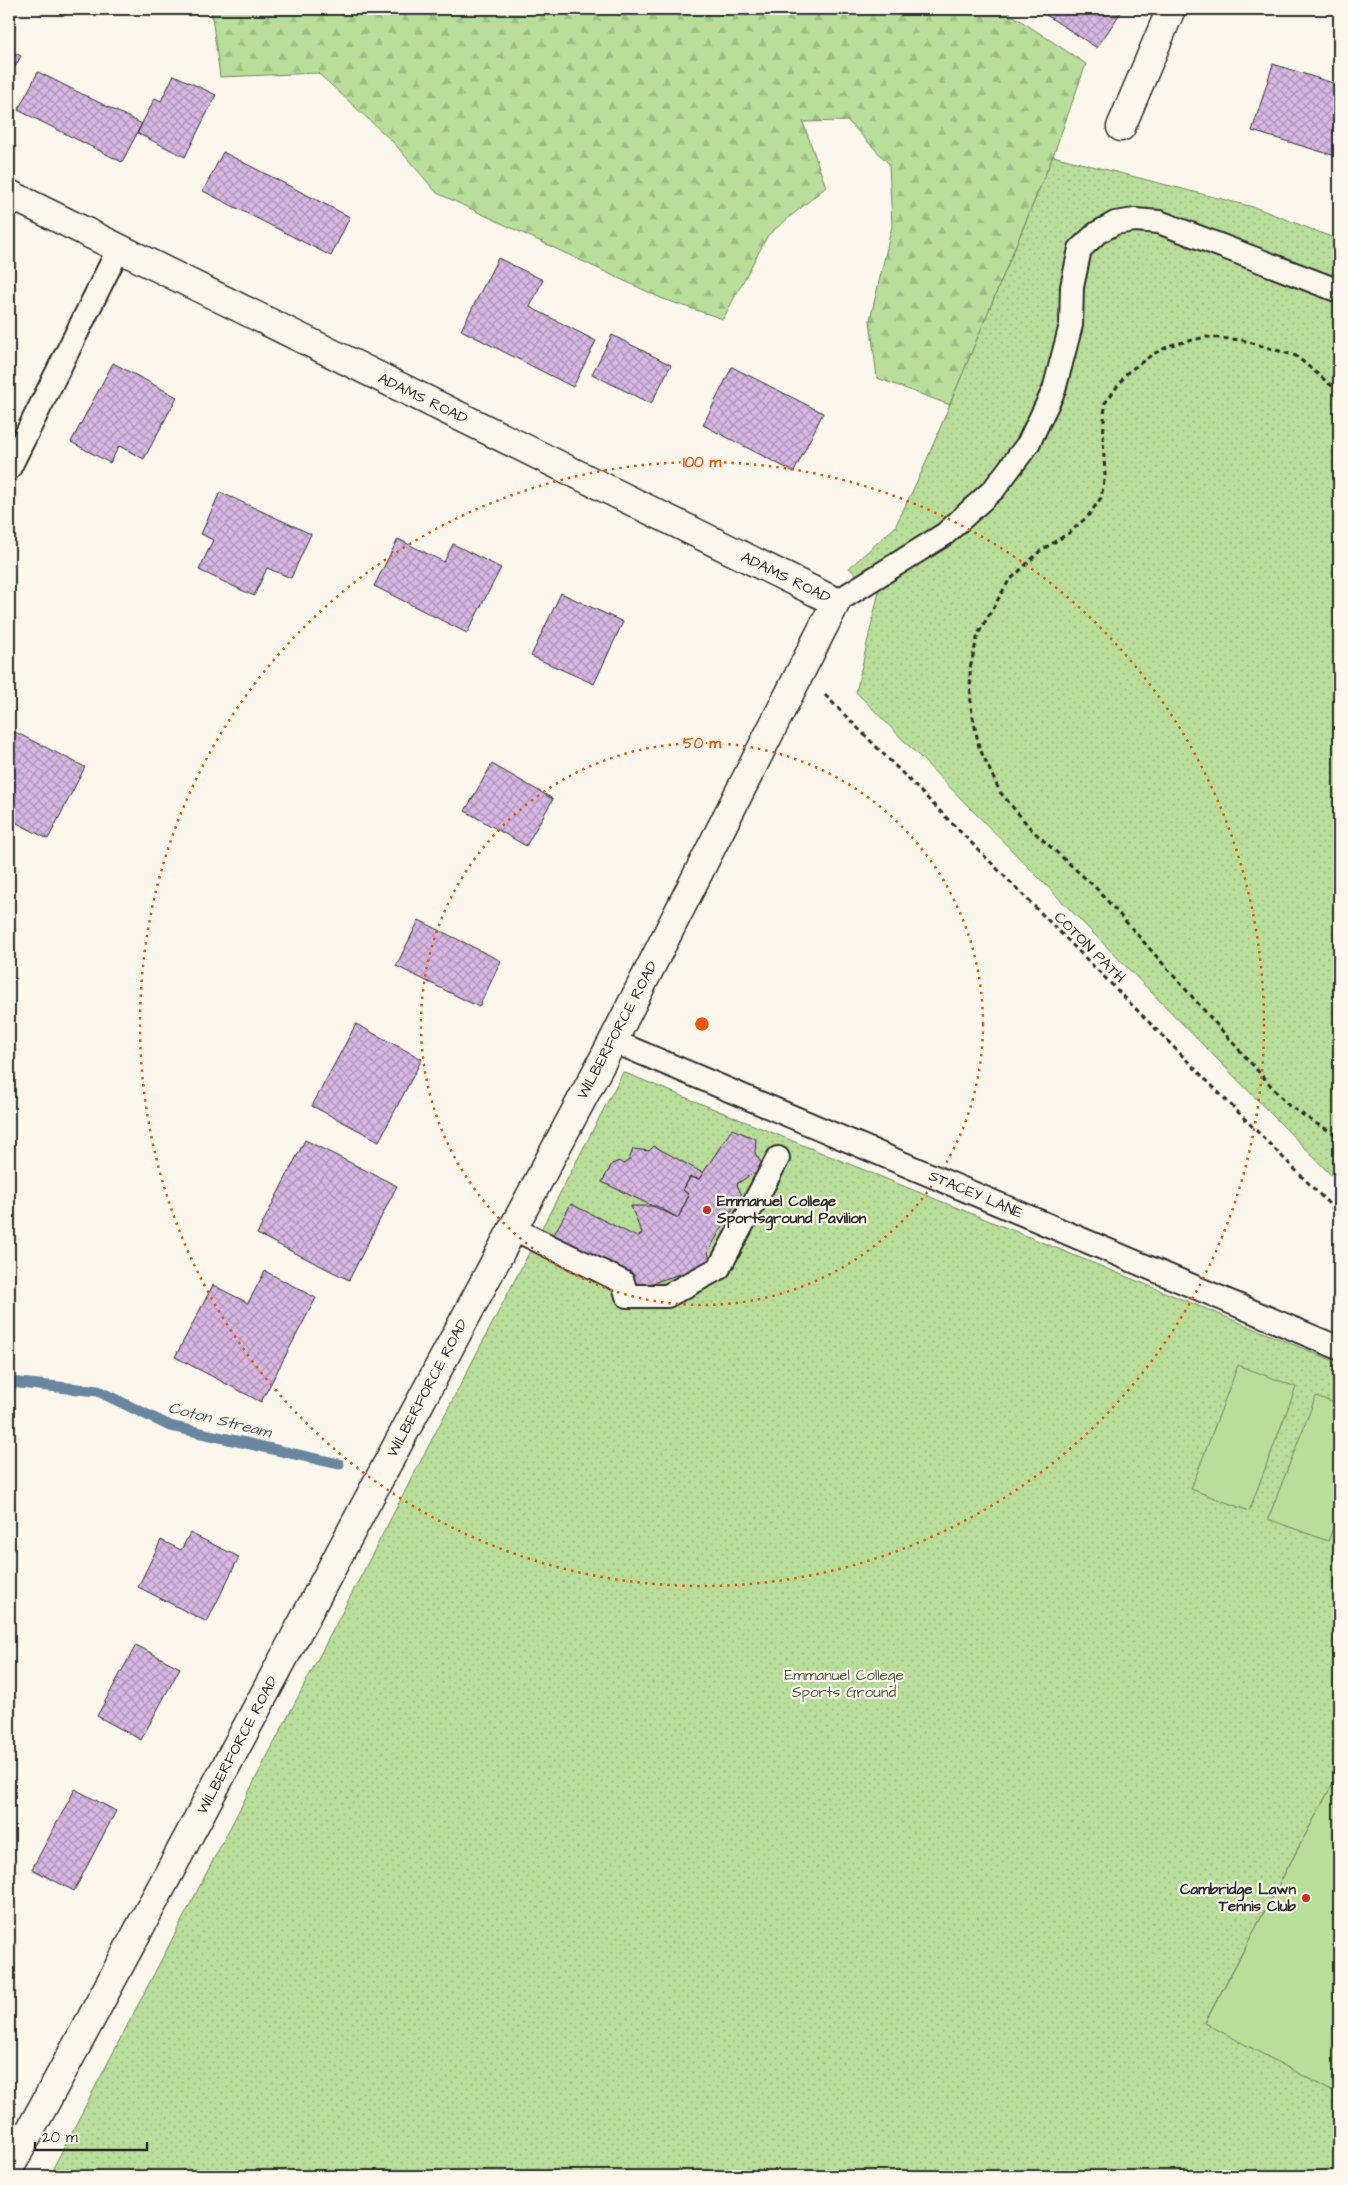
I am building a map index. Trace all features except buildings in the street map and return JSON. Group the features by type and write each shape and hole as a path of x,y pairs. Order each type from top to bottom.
{"street":[{"path":"1121,127 1170,9"},
{"name":"ADAMS ROAD","path":"9,194 836,602"},
{"name":"WILBERFORCE ROAD","path":"9,2169 613,1041 836,602"}],"lane":[{"path":"836,602 945,534 994,489 1028,444 1054,390 1071,325 1072,287 1080,249 1097,232 1115,223 1135,220 1159,222 1339,291"},
{"path":"9,469 119,248"},
{"name":"STACEY LANE","path":"613,1041 1339,1348"},
{"path":"512,1228 623,1282 627,1296 667,1296 719,1268 778,1158"}],"path":[{"path":"1339,392 1296,356 1242,340 1206,337 1171,345 1153,354 1128,372 1105,404 1103,440 1105,475 1101,498 1088,516 1069,533 1040,551 1008,582 978,634 970,669 971,707 979,747 1000,792 1032,830 1096,888 1287,1104 1315,1123 1339,1136"},
{"name":"COTON PATH","path":"824,695 1339,1214"}],"green space":[{"path":"211,9 1003,9 1086,64 1053,156 950,405 877,378 870,320 892,226 889,164 848,121 803,122 826,187 768,235 723,319 663,299 437,193 392,141 318,73 220,77"},
{"path":"1053,156 1257,208 1339,240 1339,1183 856,692 879,591 866,583 849,568 895,527 923,469"},
{"name":"Emmanuel College Sports Ground","path":"623,1072 1339,1363 1339,1772 1205,2022 1339,2095 1339,2176 49,2176"},
{"path":"1238,1365 1296,1387 1249,1511 1191,1489"},
{"path":"1316,1396 1339,1405 1339,1512 1328,1541 1268,1519"},
{"name":"Cambridge Lawn Tennis Club","path":"1339,1772 1339,2095 1205,2023"}],"waterway":[{"name":"Coton Stream","path":"9,1382 98,1391 170,1426 339,1464"}],"place":[{"name":"Emmanuel College Sportsground Pavilion","path":"707,1210"},
{"name":"Cambridge Lawn Tennis Club","path":"1306,1898"}]}
